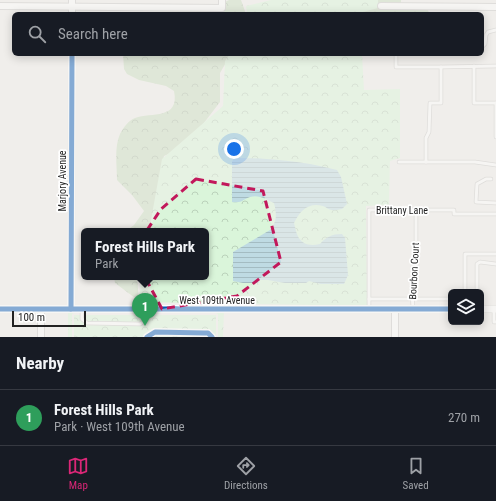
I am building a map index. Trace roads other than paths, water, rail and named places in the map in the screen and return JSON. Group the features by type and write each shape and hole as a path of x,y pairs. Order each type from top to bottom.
{"street":[{"path":"0,6 72,3 222,8 222,0"},
{"path":"381,6 496,6"},
{"name":"Marjory Avenue","path":"70,309 72,56"},
{"name":"West 109th Avenue","path":"0,309 448,309"},
{"path":"41,309 41,337"},
{"path":"395,309 395,337"},
{"path":"484,309 495,309"}],"lane":[{"path":"484,45 488,32 496,30"},
{"path":"396,56 396,67 496,66"},
{"path":"474,66 474,103 496,103 496,137"},
{"path":"426,162 426,138 429,132 430,103 441,103 441,67"},
{"path":"399,162 475,162 496,165"},
{"path":"491,179 486,179 477,184 476,202 496,203"},
{"name":"Brittany Lane","path":"369,309 369,210 454,210 454,214 496,214"},
{"name":"Bourbon Court","path":"413,309 413,287 416,276 416,210"},
{"path":"465,289 465,254 496,254"},
{"path":"477,289 477,264 480,262 496,264"},
{"path":"369,299 409,299"},
{"path":"417,299 448,299"},
{"path":"82,309 82,319 87,323 140,324 145,321 145,309"},
{"path":"495,309 494,322 496,322"}],"water":[{"path":"234,158 286,161 311,164 337,170 341,177 347,204 342,209 334,210 318,205 309,206 302,211 294,223 301,241 308,245 320,244 330,236 342,234 345,238 348,275 344,284 321,284 309,281 306,283 285,283 260,280 258,283 243,283 233,281 233,252 270,230 274,224 276,214 274,203 260,197 253,196 241,202 232,202 232,162"}],"place":[{"name":"Forest Hills Park","path":"145,326"}]}
